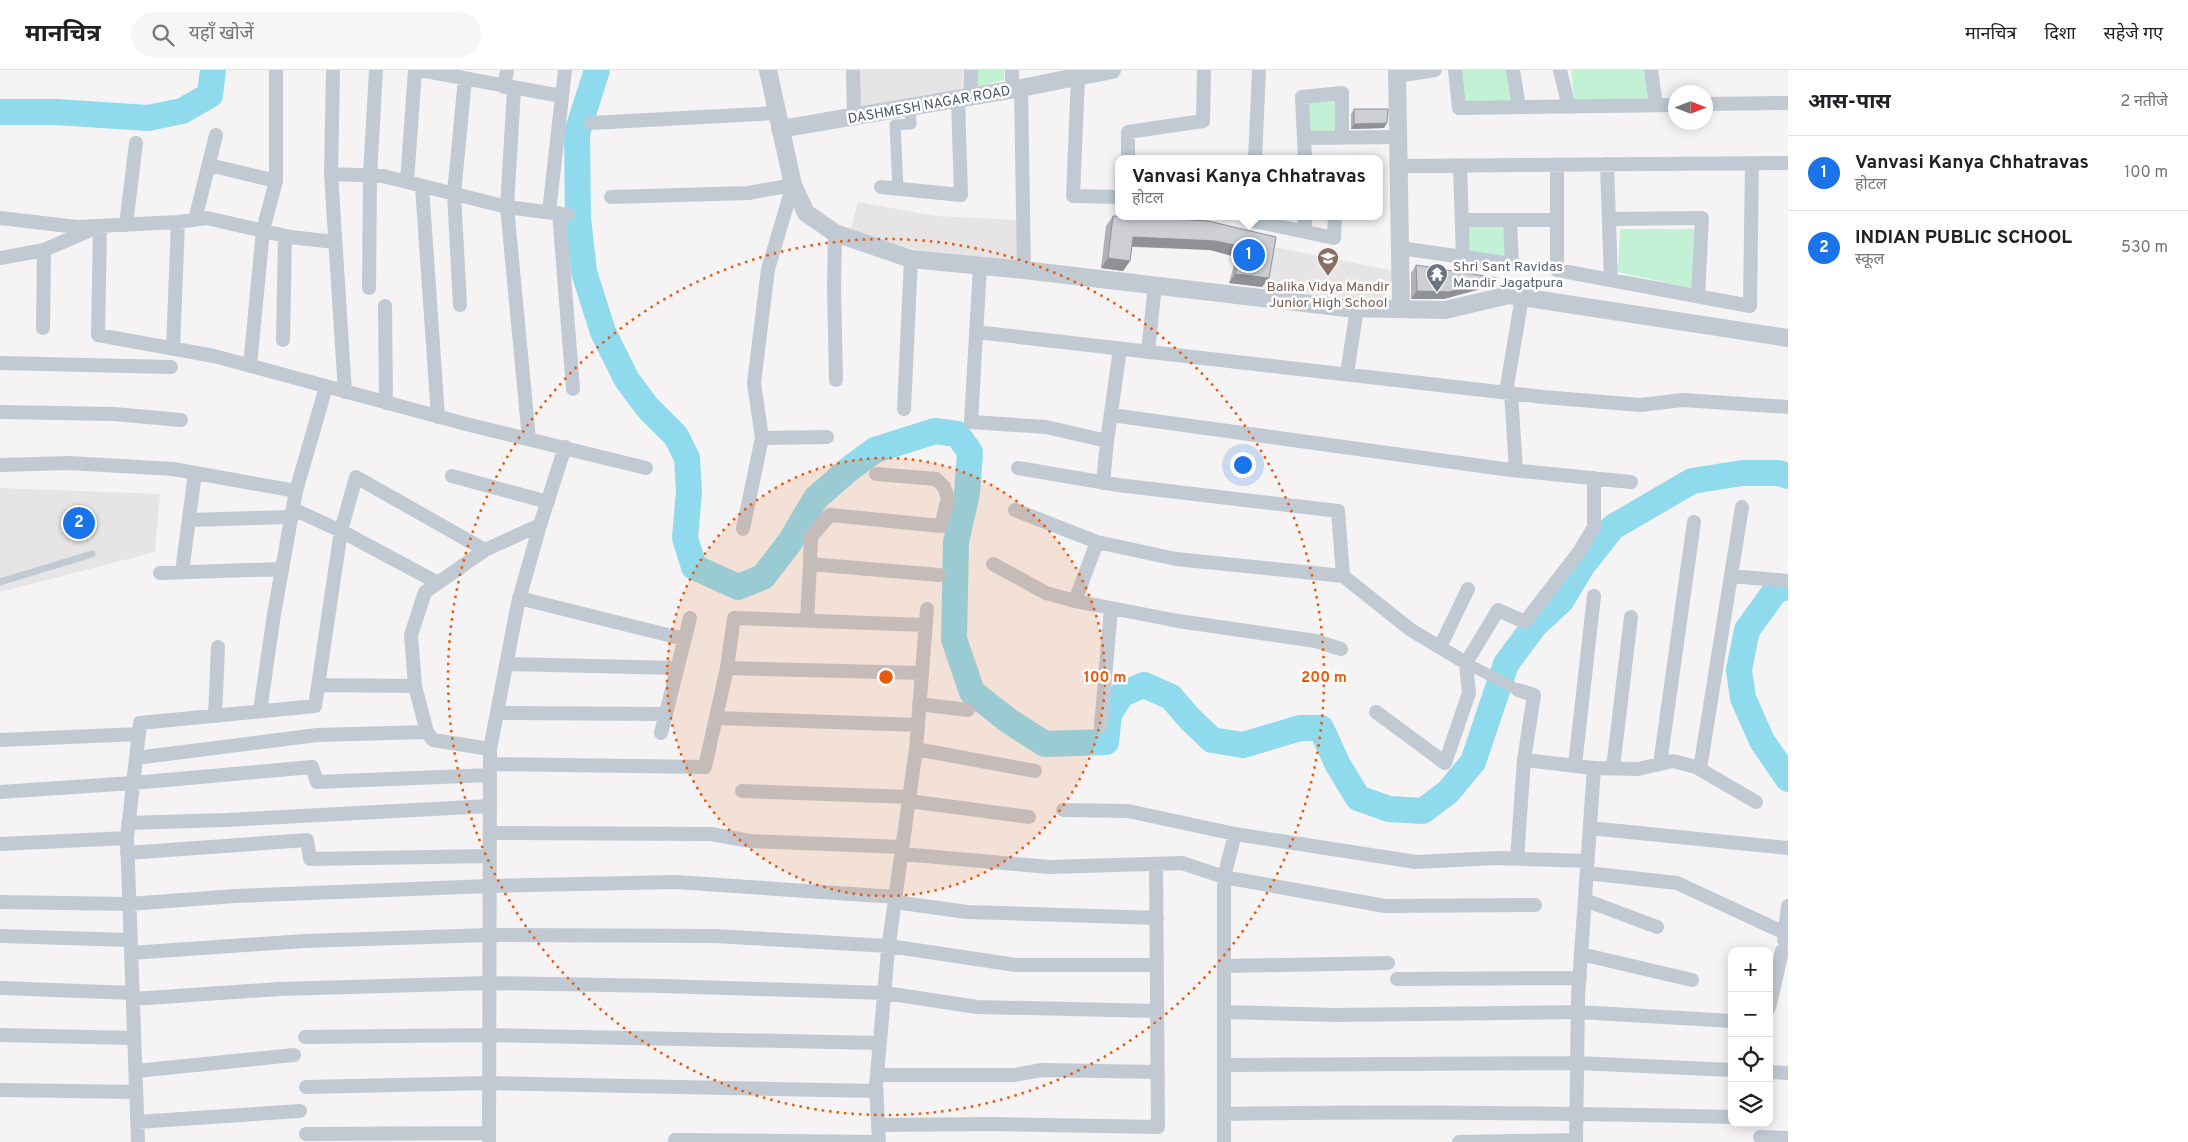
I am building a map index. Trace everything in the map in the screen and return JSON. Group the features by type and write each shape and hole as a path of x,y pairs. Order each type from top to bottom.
{"street":[{"path":"250,366 263,230 276,181 276,70"},
{"path":"333,70 331,174 345,392"},
{"path":"369,288 370,175 376,70"},
{"path":"407,182 422,70 460,75 509,88 561,96"},
{"path":"507,70 509,88 507,207 529,439"},
{"path":"565,70 561,96 559,213 573,389"},
{"path":"768,70 793,185 806,213 836,232 910,259 1357,308 1445,310 1509,295 1788,338"},
{"path":"854,70 854,116"},
{"path":"881,187 961,195 964,98 971,70"},
{"path":"1012,70 1016,89 1024,270"},
{"name":"DASHMESH NAGAR ROAD","path":"779,121 854,116 1016,89 1078,73 1112,70"},
{"path":"1128,155 1128,132 1203,121 1204,70"},
{"path":"1255,155 1259,70"},
{"path":"1401,309 1397,73 1435,70"},
{"path":"1455,70 1459,108 1668,105"},
{"path":"1513,70 1519,108"},
{"path":"1560,70 1569,107"},
{"path":"1651,70 1656,105"},
{"path":"1078,73 1073,196 1115,197"},
{"path":"460,75 454,194 460,305"},
{"path":"1305,155 1302,97 1342,93 1342,138"},
{"path":"1713,104 1788,103"},
{"path":"898,189 895,125 910,124 910,107"},
{"path":"591,123 779,121"},
{"path":"195,220 216,135"},
{"path":"1304,138 1398,137"},
{"path":"126,225 136,143"},
{"path":"1557,165 1557,270 1750,306 1752,163"},
{"path":"1398,166 1788,163"},
{"path":"1607,164 1611,280"},
{"path":"209,165 276,181"},
{"path":"1460,166 1462,257"},
{"path":"331,174 383,176 507,207 559,213"},
{"path":"611,197 748,193 793,185"},
{"path":"744,529 762,438 754,383 768,269 793,185"},
{"path":"422,186 438,417"},
{"path":"0,218 77,227 178,222 207,218 286,236 334,242"},
{"path":"1609,219 1702,218 1698,296"},
{"path":"1254,220 1254,222 1334,238 1335,220"},
{"path":"1305,220 1305,231"},
{"path":"1462,220 1557,220"},
{"path":"1400,248 1512,264 1510,220"},
{"path":"172,349 178,222"},
{"path":"0,258 44,250 100,226"},
{"path":"100,226 98,335 214,356 438,417 646,468"},
{"path":"836,232 834,288 836,380"},
{"path":"284,340 286,236"},
{"path":"43,328 44,250"},
{"path":"904,409 910,259"},
{"path":"980,266 971,422 1046,426 1107,441"},
{"path":"1148,352 1155,285"},
{"path":"1516,470 1508,393 1522,297"},
{"path":"385,306 386,403"},
{"path":"1347,374 1357,308"},
{"path":"976,332 1508,393 1640,405 1683,400 1788,407"},
{"path":"1104,483 1110,415 1120,349"},
{"path":"0,363 171,367"},
{"path":"260,711 296,491 326,387"},
{"path":"0,412 114,414 181,420"},
{"path":"1110,415 1516,470 1631,482"},
{"path":"762,438 827,437"},
{"path":"306,1134 489,1137 490,749 520,598 540,525 565,448"},
{"path":"0,465 69,463 173,469 296,491"},
{"path":"1018,468 1104,483 1338,511 1343,576"},
{"path":"182,572 195,473"},
{"path":"807,621 811,537 830,515 941,526 948,498 944,486 936,479 876,474"},
{"path":"452,476 548,502"},
{"path":"135,1142 137,1122 136,1071 127,838 140,723 315,706 341,530 356,477 485,550"},
{"path":"1376,712 1445,763 1469,692 1466,663 1498,610 1525,622 1579,552 1594,527 1594,478"},
{"path":"1700,769 1742,508"},
{"path":"1015,510 1097,542 1176,559 1343,576 1411,630 1466,663 1518,690 1534,695 1524,760 1517,859"},
{"path":"189,520 292,513 341,530 438,583"},
{"path":"1660,764 1694,522"},
{"path":"490,749 433,740 427,732 415,686 411,635 425,592 485,550 540,525"},
{"path":"1075,600 1097,542"},
{"path":"810,564 939,575"},
{"path":"992,564 1046,593 1178,621 1316,641 1341,649"},
{"path":"160,573 282,569"},
{"path":"1731,576 1788,581"},
{"path":"1440,647 1468,589"},
{"path":"1575,766 1594,596"},
{"path":"520,598 684,639"},
{"path":"1101,726 1111,608"},
{"path":"675,1140 879,1142 877,1075 884,993 916,750 926,609"},
{"path":"1613,768 1631,617"},
{"path":"661,733 690,618"},
{"path":"0,792 133,783 312,767 317,782 490,769 705,767 727,668 734,618 925,625"},
{"path":"215,716 218,648"},
{"path":"506,664 677,668"},
{"path":"727,668 922,673"},
{"path":"318,686 415,686"},
{"path":"920,704 968,710"},
{"path":"497,713 666,714"},
{"path":"716,718 918,724"},
{"path":"136,758 317,735 427,732"},
{"path":"0,740 139,734"},
{"path":"916,750 1035,771"},
{"path":"1524,760 1594,768 1638,769 1673,761 1700,769 1756,802"},
{"path":"1459,1142 1576,1141 1578,1012 1594,768"},
{"path":"742,791 909,799 1029,817"},
{"path":"128,823 490,806"},
{"path":"1063,810 1128,811 1235,834 1416,862 1517,859 1587,867 1677,883 1785,933"},
{"path":"1590,828 1788,848"},
{"path":"490,832 711,834 750,841 902,851 1049,867 1182,864 1224,877 1385,906 1535,905"},
{"path":"1224,1142 1224,877 1235,834"},
{"path":"0,844 127,838"},
{"path":"127,853 307,840 310,859 489,856"},
{"path":"878,1125 992,1124 1158,1127 1156,864"},
{"path":"0,902 129,904 235,896 489,886 675,882 895,899 967,912 1157,918"},
{"path":"1585,900 1657,927"},
{"path":"1773,994 1785,952 1788,906"},
{"path":"0,936 131,947 489,935 714,936 889,946 1016,966 1157,965"},
{"path":"1581,954 1692,980"},
{"path":"1224,966 1388,963"},
{"path":"1397,979 1580,978"},
{"path":"0,988 133,996 279,988 489,983 884,993 977,1007 1157,1011"},
{"path":"1224,1012 1336,1015 1578,1012 1728,1021"},
{"path":"0,1034 134,1038"},
{"path":"305,1037 489,1035 880,1043"},
{"path":"136,1071 294,1055"},
{"path":"1224,1065 1577,1063 1728,1070"},
{"path":"877,1075 1014,1075 1042,1070 1158,1072"},
{"path":"1773,1072 1788,1072"},
{"path":"306,1087 489,1083 877,1091"},
{"path":"0,1090 136,1092"},
{"path":"137,1122 300,1111"},
{"path":"1224,1114 1388,1111 1728,1117"},
{"path":"1760,1137 1788,1138"}],"lane":[{"path":"0,582 92,554"}],"shaded area":[{"path":"859,70 963,70 962,91 859,108"},
{"path":"858,202 935,216 1018,220 1018,261 925,252 883,241 851,229"},
{"name":"Balika Vidya Mandir Junior High School","path":"1269,246 1394,271 1391,284 1380,302 1262,288"},
{"path":"0,488 160,494 155,552 0,592"}],"green space":[{"path":"977,70 1004,70 1004,80 977,87"},
{"path":"1507,70 1513,104 1463,102 1459,71"},
{"path":"1571,70 1644,70 1647,100 1574,100"},
{"path":"1337,99 1337,135 1308,135 1308,102"},
{"path":"1467,224 1501,224 1506,228 1507,256 1467,252"},
{"path":"1620,229 1696,229 1698,281 1690,288 1618,272"}],"building":[{"path":"1354,109 1388,109 1387,123 1354,124"},
{"path":"1113,216 1115,216 1115,220 1208,221 1276,237 1269,278 1235,274 1243,247 1216,241 1133,237 1130,261 1108,258"},
{"path":"1416,265 1497,278 1449,292 1417,291"}],"waterway":[{"path":"0,112 56,112 148,118 182,111 210,95 213,70"},
{"path":"597,70 577,133 578,218 584,272 603,332 627,380 648,408 676,436 687,458 689,491 685,538 694,567 738,587 763,577 790,542 816,498 848,470 875,450 935,431 957,434 970,452 967,493 956,542 954,639 972,692 1009,721 1045,744 1106,742 1109,714 1122,694 1144,685 1171,697 1212,740 1243,745 1300,728 1321,728 1338,765 1358,798 1389,809 1423,811 1448,792 1473,762 1506,664 1534,626 1561,601 1582,566 1613,527 1692,481 1742,473 1779,473 1788,476"},
{"path":"1788,587 1776,590 1747,630 1739,670 1743,698 1762,741 1788,779"}],"place":[{"name":"Vanvasi Kanya Chhatravas","path":"1249,255"},
{"name":"Balika Vidya Mandir Junior High School","path":"1328,277"},
{"name":"Shri Sant Ravidas Mandir Jagatpura","path":"1437,293"},
{"name":"INDIAN PUBLIC SCHOOL","path":"79,523"}]}
